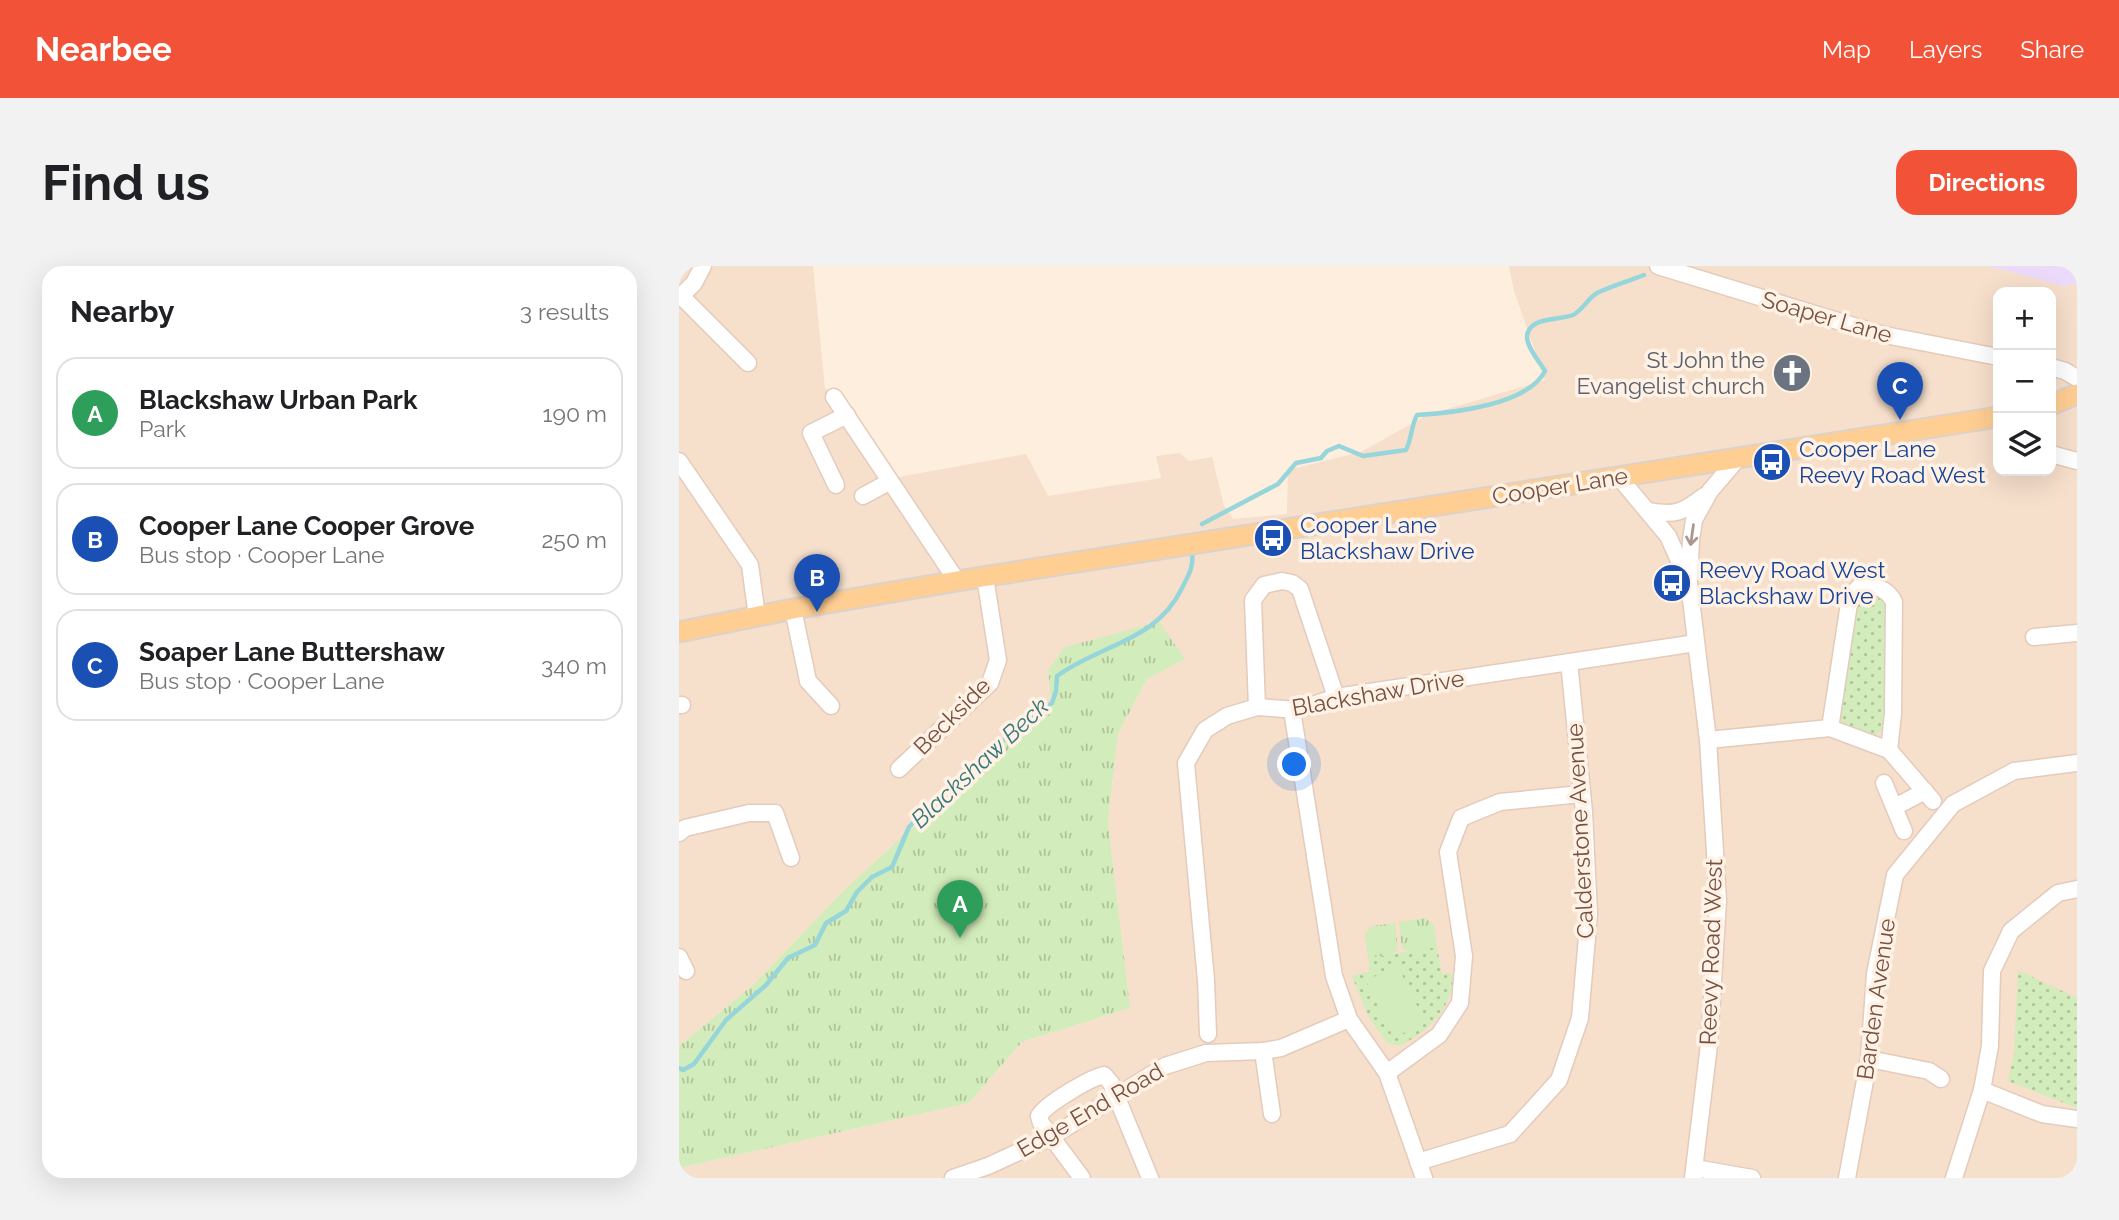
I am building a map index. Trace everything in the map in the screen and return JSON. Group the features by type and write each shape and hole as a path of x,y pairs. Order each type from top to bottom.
{"main road":[{"path":"2056,403 2077,394"},
{"name":"Cooper Lane","path":"679,632 957,581 1993,418"}],"street":[{"path":"703,266 694,283 680,297 748,363"},
{"name":"Soaper Lane","path":"1658,266 1879,334 1993,356"},
{"path":"2056,369 2065,370 2077,378"},
{"path":"834,397 957,581"},
{"path":"836,485 811,433 847,415"},
{"path":"2056,455 2077,461"},
{"path":"1649,511 1671,515 1687,509 1710,491 1739,457"},
{"path":"679,461 750,565 757,617"},
{"path":"1618,477 1668,536 1689,583"},
{"path":"863,496 889,482"},
{"path":"1689,583 1694,520 1710,491"},
{"name":"Beckside","path":"899,769 990,683 998,660 985,577"},
{"path":"1258,707 1253,600 1264,585 1282,581 1293,583 1300,589 1336,697"},
{"name":"Reevy Road West","path":"1689,583 1708,740 1717,900 1709,1045 1694,1173"},
{"path":"1830,728 1850,597 1860,586 1884,590 1893,602 1893,714 1889,750"},
{"path":"793,609 808,681 831,706"},
{"path":"2034,637 2077,633"},
{"name":"Blackshaw Drive","path":"1208,1034 1206,980 1186,763 1205,730 1227,716 1258,707 1293,710 1336,697 1696,643"},
{"name":"Calderstone Avenue","path":"1418,1162 1510,1134 1559,1080 1580,1018 1588,914 1569,662"},
{"path":"1293,710 1334,976 1349,1019 1387,1073 1424,1178"},
{"path":"1708,740 1830,728 1889,750 1929,796 1895,807"},
{"name":"Barden Avenue","path":"1847,1178 1869,1059 1875,974 1895,875 1953,804 2014,771 2077,763"},
{"path":"1884,783 1904,831"},
{"path":"1387,1073 1439,1035 1460,1003 1464,957 1448,852 1461,818 1500,802 1581,794"},
{"path":"679,832 685,828 749,813 775,813 791,858"},
{"path":"1954,1178 1982,1090 1990,1046 1991,971 2011,931 2058,893 2077,889"},
{"name":"Edge End Road","path":"953,1178 988,1166 1051,1138 1165,1066 1206,1052 1281,1048 1349,1019"},
{"path":"1263,1051 1272,1114"},
{"path":"1869,1059 1929,1071 1941,1079"},
{"path":"1083,1178 1051,1138 1039,1116 1042,1110 1096,1077 1104,1076 1111,1083 1150,1178"},
{"path":"1982,1090 2042,1114 2077,1119"},
{"path":"1694,1173 1752,1178"}],"shaded area":[{"path":"679,266 813,266 825,389 839,394 893,478 1026,454 1048,496 1161,478 1156,456 1180,453 1189,461 1212,457 1224,506 1233,519 1287,514 1288,470 1361,452 1427,415 1545,380 1514,291 1509,266 1988,266 2063,286 2077,284 2077,1178 679,1178 679,1168 969,1103 1022,1042 1130,1008 1108,821 1118,734 1147,679 1185,659 1048,670 1051,701 843,891 754,984 679,1046"},
{"path":"1988,266 2077,266 2077,284 2063,286"}],"green space":[{"path":"1870,590 1887,600 1886,723 1882,730 1874,735 1849,727 1838,715 1855,604 1860,593"},
{"path":"1159,622 1185,659 1147,679 1118,734 1108,821 1130,1008 1022,1042 969,1103 679,1168 679,1046 754,984 843,891 1051,701 1048,670 1065,647"},
{"path":"1425,918 1434,925 1437,947 1409,952 1402,948 1399,922"},
{"path":"1395,923 1398,949 1393,954 1368,958 1365,935 1371,926"},
{"path":"1437,947 1442,974 1451,973 1454,978 1448,1001 1436,1019 1420,1034 1399,1046 1387,1043 1368,1016 1352,976 1370,971 1368,958"},
{"path":"1397,965 1425,1022 1394,1038 1366,981"},
{"path":"2018,970 2077,998 2077,1108 2008,1081 2014,1053"}],"waterway":[{"name":"Blackshaw Beck","path":"1202,524 1278,484 1296,463 1321,458 1327,451 1339,446 1363,456 1406,450 1417,415 1488,405 1523,392 1536,383 1545,371 1528,341 1531,327 1541,321 1573,315 1597,293 1644,275"},
{"name":"Blackshaw Beck","path":"679,1068 683,1070 694,1064 726,1020 766,985 788,958 815,945 826,923 846,911 857,892 872,877 892,867 909,827 958,779 1052,703 1057,676 1127,640 1158,620 1171,606 1186,579 1191,567 1192,553"}],"place":[{"name":"St John the Evangelist church","path":"1792,373"},
{"name":"Soaper Lane Buttershaw","path":"1900,420"},
{"name":"Cooper Lane Reevy Road West","path":"1772,462"},
{"name":"Cooper Lane Blackshaw Drive","path":"1273,538"},
{"name":"Reevy Road West Blackshaw Drive","path":"1672,583"},
{"name":"Cooper Lane Cooper Grove","path":"817,612"},
{"name":"Blackshaw Urban Park","path":"960,938"}]}
